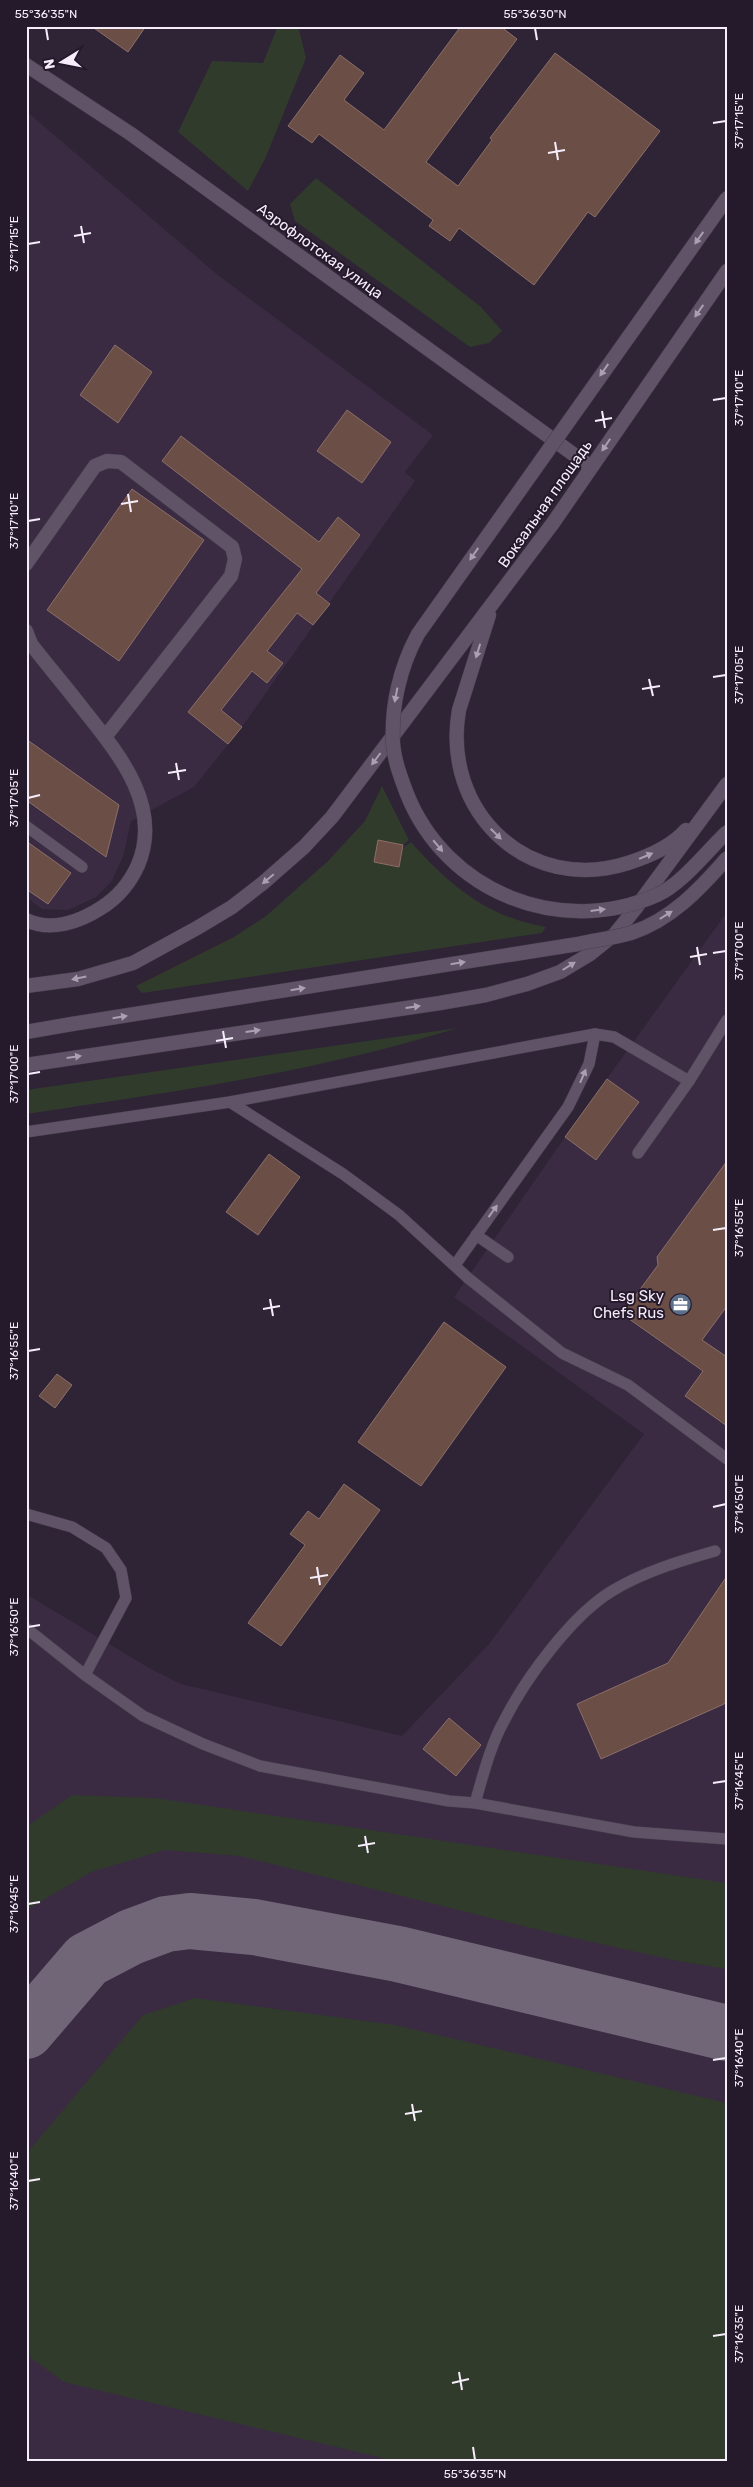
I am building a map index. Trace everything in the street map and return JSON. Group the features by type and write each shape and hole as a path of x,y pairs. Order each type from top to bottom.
{"street":[{"name":"Аэрофлотская улица","path":"26,65 131,134 591,466"},
{"path":"727,198 418,634 407,656 396,696 393,745 399,775 414,810 436,844 447,857 477,882 501,895 526,904 564,911 588,911 616,908 658,894 682,877 727,832"},
{"name":"Вокзальная площадь","path":"26,986 78,979 134,963 232,907 289,861 317,834 553,523 727,271"},
{"path":"26,564 95,466 107,461 121,462 232,547 235,559 231,576 105,737"},
{"path":"492,604 459,710 456,741 460,770 468,796 486,824 499,838 527,856 566,870 595,871 612,868 644,858 674,841 726,785"},
{"path":"26,631 31,644 118,753 131,776 143,814 144,844 134,874 112,901 82,918 53,925 37,925 26,920"},
{"path":"26,1065 486,995 527,984 560,972 590,954 615,934 726,785"},
{"path":"26,1032 578,944 629,933 655,922 675,910 712,876 727,858"}],"lane":[{"path":"26,826 82,868"},
{"path":"638,1153 689,1081 727,1020"},
{"path":"26,1132 230,1102 595,1034 614,1037 689,1081"},
{"path":"455,1265 568,1108 589,1064 595,1034"},
{"path":"230,1102 342,1174 399,1215 455,1265 562,1353 628,1385 727,1459"},
{"path":"476,1235 508,1257"},
{"path":"26,1514 72,1527 106,1548 121,1570 126,1598 85,1675"},
{"path":"475,1803 484,1773 504,1721 545,1658 573,1623 611,1591 652,1571 715,1551"},
{"path":"26,1628 85,1675 143,1716 203,1744 260,1766 440,1800 475,1803 634,1832 727,1839"}],"shaded area":[{"path":"26,111 219,276 433,435 405,472 415,481 242,727 194,787 131,821 123,857 111,882 96,897 68,910 42,909 26,897"},
{"path":"727,912 727,2461 26,2461 26,1594 149,1668 181,1684 402,1736 489,1644 644,1434 454,1297 565,1137"}],"green space":[{"path":"280,26 298,26 306,58 265,159 248,191 178,132 212,61 263,63 277,28"},
{"path":"316,178 481,307 502,331 489,343 470,347 295,221 290,204"},
{"path":"382,786 409,840 403,845 378,840 374,862 399,867 403,848 411,842 440,872 471,897 505,916 546,927 542,933 142,993 136,986 234,937 266,916 328,861 365,821"},
{"path":"458,1028 351,1057 298,1069 190,1089 26,1114 26,1090"},
{"path":"72,1795 155,1798 727,1883 727,1969 678,1961 556,1934 240,1856 165,1850 91,1872 26,1912 26,1827"},
{"path":"195,1998 395,2025 727,2103 727,2461 395,2461 64,2382 31,2358 26,2350 26,2154 143,2015"}],"building":[{"path":"91,26 146,26 128,52"},
{"path":"461,26 500,26 517,39 426,162 458,186 492,140 490,138 555,53 660,131 595,217 588,212 534,285 459,228 450,241 429,226 433,220 319,134 312,143 288,126 340,55 364,73 344,100 384,130"},
{"path":"115,345 152,372 118,423 80,395"},
{"path":"347,410 391,442 362,483 317,451"},
{"path":"181,436 319,542 338,517 360,535 316,593 330,604 313,625 297,613 267,651 283,663 267,683 252,671 221,710 242,727 228,744 188,712 302,569 162,461"},
{"path":"132,489 204,540 119,661 47,610"},
{"path":"26,739 119,805 106,857 26,800"},
{"path":"378,840 403,845 399,867 374,862"},
{"path":"26,841 71,873 48,904 26,889"},
{"path":"607,1079 639,1102 596,1160 565,1137"},
{"path":"269,1154 300,1177 258,1235 226,1212"},
{"path":"727,1161 727,1306 702,1340 727,1357 727,1426 685,1396 703,1371 622,1314 658,1265 657,1257"},
{"path":"444,1322 506,1367 421,1486 358,1442"},
{"path":"57,1374 72,1385 55,1408 39,1396"},
{"path":"344,1484 380,1510 281,1646 248,1623 305,1545 290,1534 308,1511 319,1519"},
{"path":"727,1576 727,1700 724,1704 601,1759 577,1704 668,1663"},
{"path":"449,1718 481,1745 456,1776 423,1749"}],"taxiway":[{"path":"26,2031 87,1960 131,1937 166,1924 190,1921 254,1927 398,1954 727,2033"}],"place":[{"name":"Lsg Sky Chefs Rus","path":"680,1305"}]}
